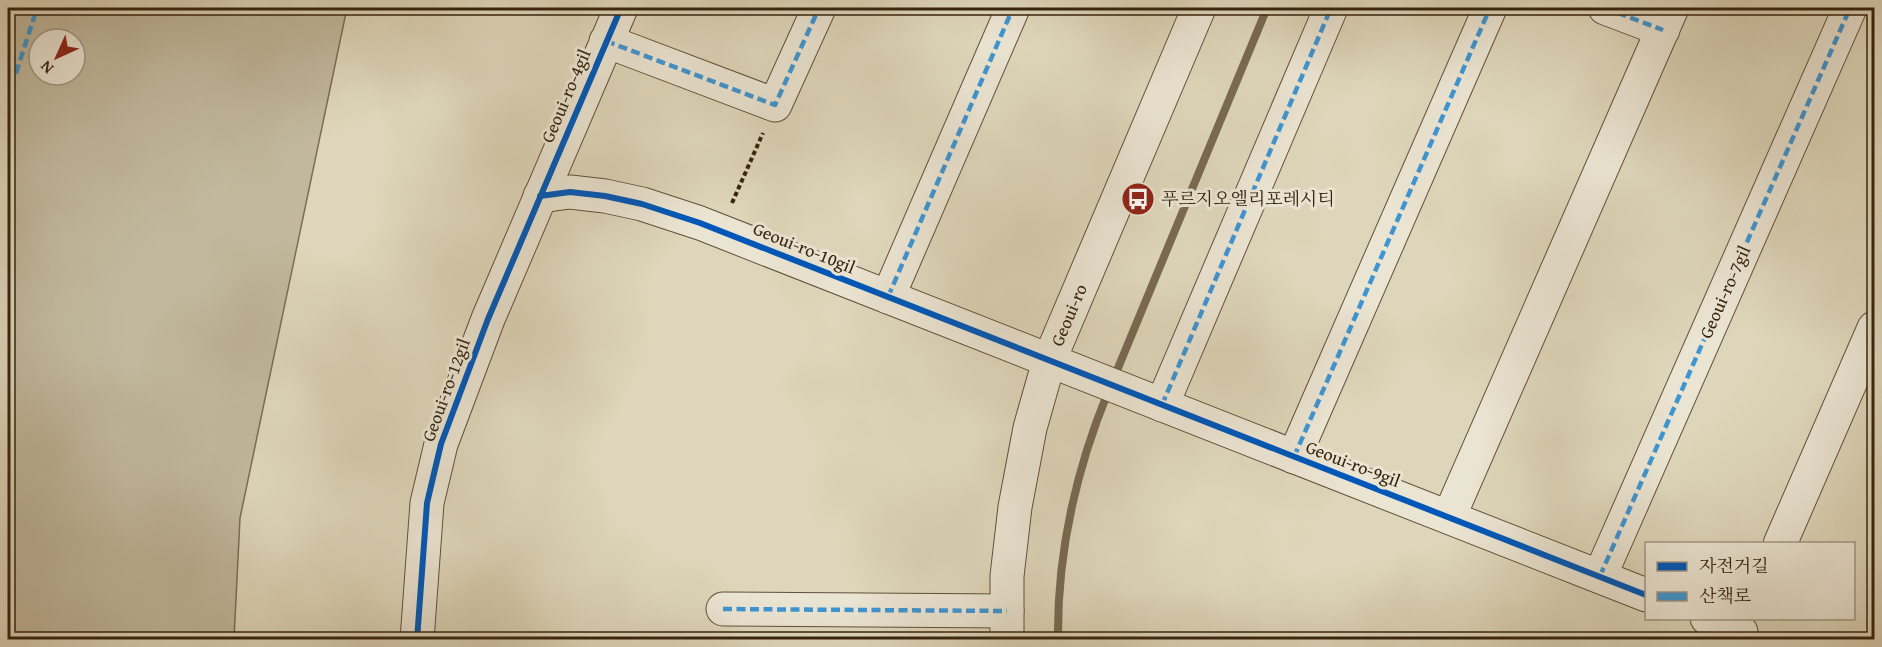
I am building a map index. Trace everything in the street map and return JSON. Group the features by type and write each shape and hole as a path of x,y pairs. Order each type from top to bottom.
{"street":[{"name":"Geoui-ro-4gil","path":"540,196 621,8"},
{"path":"776,105 819,8"},
{"path":"888,297 1013,8"},
{"name":"Geoui-ro","path":"1007,625 1007,576 1015,507 1030,428 1049,361 1199,8"},
{"path":"1152,401 1330,8"},
{"name":"Geoui-ro-9gil","path":"1294,456 1490,8"},
{"path":"1449,517 1668,19 1605,8"},
{"name":"Geoui-ro-7gil","path":"1600,576 1850,8"},
{"name":"Geoui-ro-4gil","path":"606,41 776,105"},
{"name":"Geoui-ro-10gil","path":"540,196 570,192 605,196 642,204 719,230 1049,361"},
{"name":"Geoui-ro-12gil","path":"417,639 427,503 441,444 488,319 540,196"},
{"path":"1780,542 1875,328"},
{"name":"Geoui-ro-9gil","path":"1049,361 1645,594"},
{"path":"723,609 1007,625"},
{"path":"1713,620 1744,630"}],"path":[{"path":"719,230 776,105"}],"shaded area":[{"path":"8,8 347,8 240,518 234,639 8,639"}],"waterway":[{"path":"1113,380 1267,8"},
{"path":"1058,640 1061,576 1071,513 1087,452 1108,392"}],"marked path":[{"path":"8,84 16,73 37,8"},
{"path":"606,41 775,105 819,8"},
{"path":"888,297 1013,8"},
{"path":"1162,405 1331,8"},
{"path":"1294,457 1490,8"},
{"path":"1605,8 1663,30"},
{"path":"1600,576 1850,8"},
{"path":"723,609 1007,611"}],"cycle path":[{"path":"417,640 427,503 441,444 488,319 621,8"},
{"path":"540,196 570,192 605,196 642,204 700,223 1645,595"}],"place":[{"name":"푸르지오엘리포레시티","path":"1138,199"}]}
